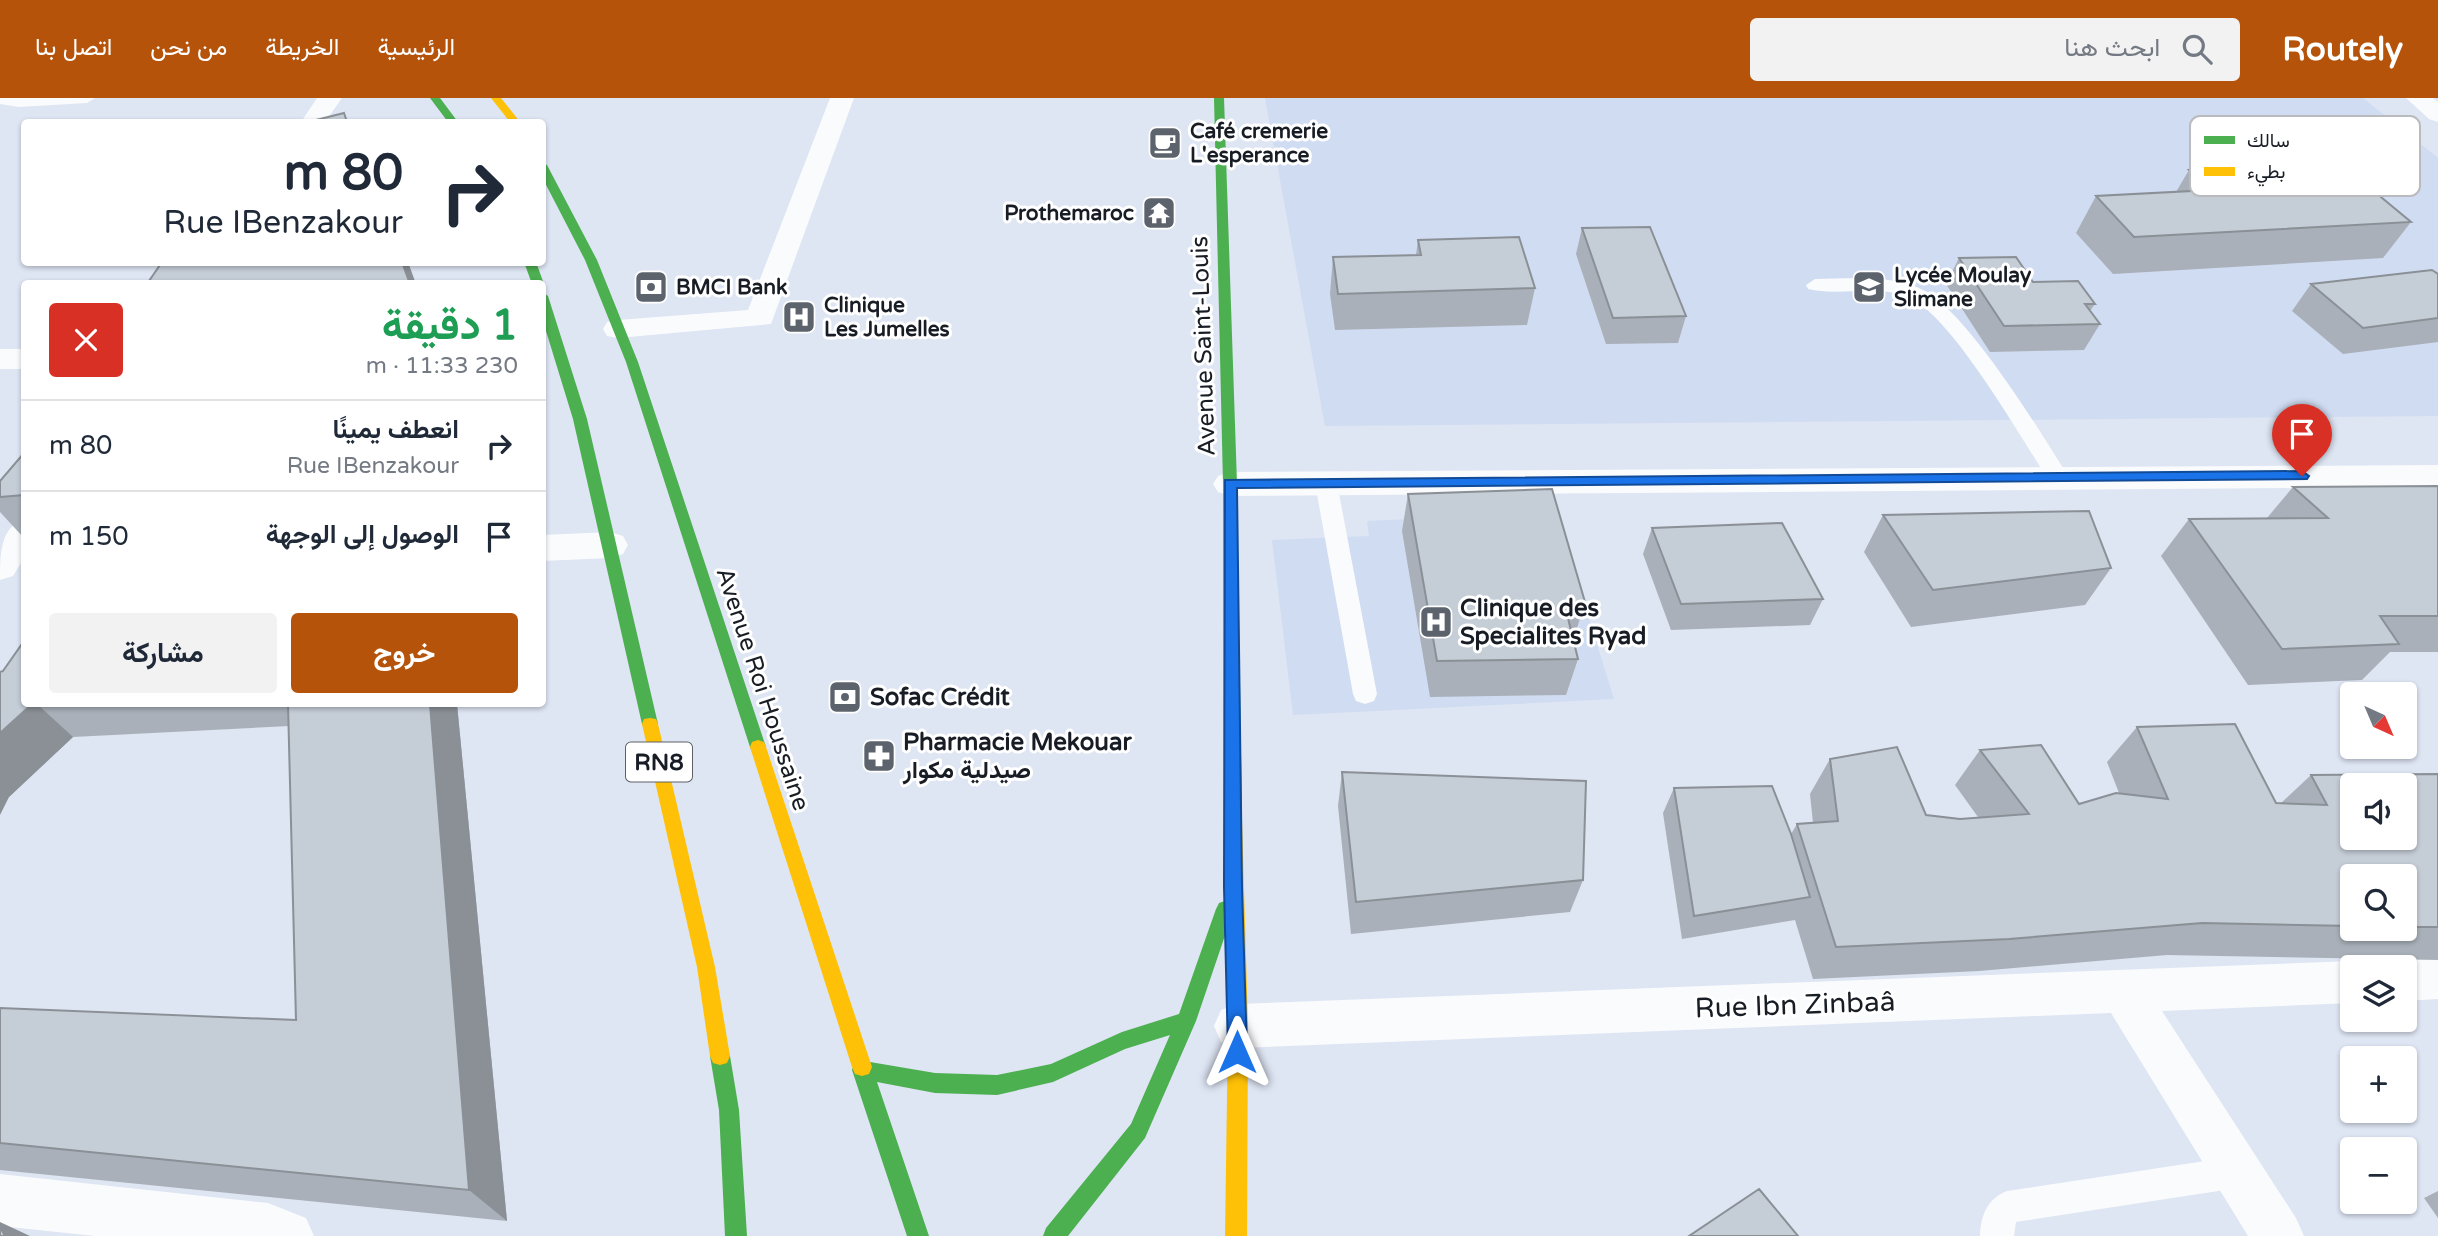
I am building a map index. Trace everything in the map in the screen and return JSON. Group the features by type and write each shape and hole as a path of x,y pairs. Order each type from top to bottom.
{"main road":[{"path":"435,98 451,119"},
{"path":"496,98 514,119"},
{"name":"Avenue Saint-Louis","path":"1219,98 1230,484 1233,887 1238,1026 1236,1236"},
{"name":"Avenue Roi Houssaine","path":"546,172 564,204 618,329 723,637 918,1236"},
{"name":"RN8","path":"546,309 580,419 706,967 729,1110 736,1236"},
{"name":"Avenue Saint-Louis","path":"1054,1236 1138,1131 1186,1021 1233,887"},
{"path":"862,1070 935,1083 997,1085 1053,1073 1122,1041 1186,1021"}],"street":[{"path":"315,119 330,98"},
{"path":"618,329 760,318 842,98"},
{"path":"2418,98 2438,114"},
{"path":"0,359 21,359"},
{"path":"1230,484 2438,476"},
{"path":"0,567 21,536"},
{"path":"546,548 610,545"},
{"path":"0,567 21,566"},
{"path":"2417,979 2438,978"},
{"name":"Rue Ibn Zinbaâ","path":"1238,1026 2340,982"},
{"path":"2123,991 2278,1236"},
{"path":"0,1200 268,1229 288,1236"}],"lane":[{"path":"0,99 19,102 87,98"},
{"path":"1815,285 1850,285 1903,291 1930,302 1970,347 2057,477"},
{"path":"1326,483 1365,694"},
{"path":"1997,1236 1997,1220 2007,1207 2238,1172"}],"shaded area":[{"name":"Lycée Moulay Slimane","path":"1265,98 2363,98 2386,116 2190,116 2190,196 2420,196 2420,144 2438,158 2438,416 1325,426"},
{"name":"Clinique des Specialites Ryad","path":"1556,513 1614,699 1293,715 1272,540 1369,536 1367,521"}],"building":[{"path":"344,113 346,119 320,119"},
{"path":"2190,191 2190,196 2380,196 2411,222 2134,237 2096,196"},
{"path":"1650,227 1686,316 1613,318 1582,228"},
{"path":"1519,237 1535,288 1338,294 1333,257 1421,255 1418,240"},
{"path":"2016,257 2033,282 2078,281 2095,304 2085,304 2100,324 2004,326 1959,258"},
{"path":"159,266 403,266 409,280 150,280"},
{"path":"2432,270 2438,274 2438,318 2363,328 2311,284"},
{"path":"21,456 21,495 0,497 0,481"},
{"path":"2438,486 2438,616 2380,616 2399,644 2282,649 2189,519 2328,518 2293,487"},
{"path":"1552,489 1585,602 1564,602 1578,659 1437,661 1408,494"},
{"path":"2089,511 2111,568 1933,590 1883,515"},
{"path":"1782,523 1823,599 1681,604 1652,528"},
{"path":"21,645 21,707 29,707 0,733 0,672"},
{"path":"288,707 430,707 469,1190 0,1143 0,1008 296,1020"},
{"path":"2235,724 2276,803 2327,805 2311,775 2340,775 2340,850 2417,850 2417,774 2438,774 2438,927 2417,927 2417,864 2340,864 2340,926 2202,923 2009,939 1836,947 1797,824 1838,821 1830,759 1897,747 1926,815 1960,819 2029,814 1980,750 2041,745 2079,804 2116,793 2168,799 2137,727"},
{"path":"1342,772 1586,781 1583,880 1356,902"},
{"path":"1772,786 1791,834 1810,897 1694,916 1674,788"},
{"path":"1759,1189 1798,1236 1689,1236"}],"traffic: fast":[{"path":"435,98 451,119"},
{"path":"1219,98 1230,484 1233,820"},
{"path":"546,173 591,260 632,362 758,747"},
{"path":"531,266 537,280"},
{"path":"546,309 580,419 650,724"},
{"path":"1054,1236 1138,1131 1186,1021 1225,909"},
{"path":"862,1070 935,1083 997,1085 1053,1073 1122,1041 1186,1021"},
{"path":"720,1056 729,1110 736,1236"},
{"path":"862,1067 918,1236"}],"traffic: slow":[{"path":"496,98 513,119"},
{"path":"650,724 706,967 720,1056"},
{"path":"758,747 862,1067"},
{"path":"1233,820 1238,1026 1236,1236"}],"place":[{"name":"Café cremerie L'esperance","path":"1165,143"},
{"name":"Prothemaroc","path":"1159,213"},
{"name":"BMCI Bank","path":"651,287"},
{"name":"Lycée Moulay Slimane","path":"1869,287"},
{"name":"Clinique Les Jumelles","path":"799,317"},
{"name":"Clinique des Specialites Ryad","path":"1436,622"},
{"name":"Sofac Crédit","path":"845,697"},
{"name":"Pharmacie Mekouar صيدلية مكوار","path":"879,756"}],"route":[{"path":"1237,1052 1230,484 2302,476"}]}
